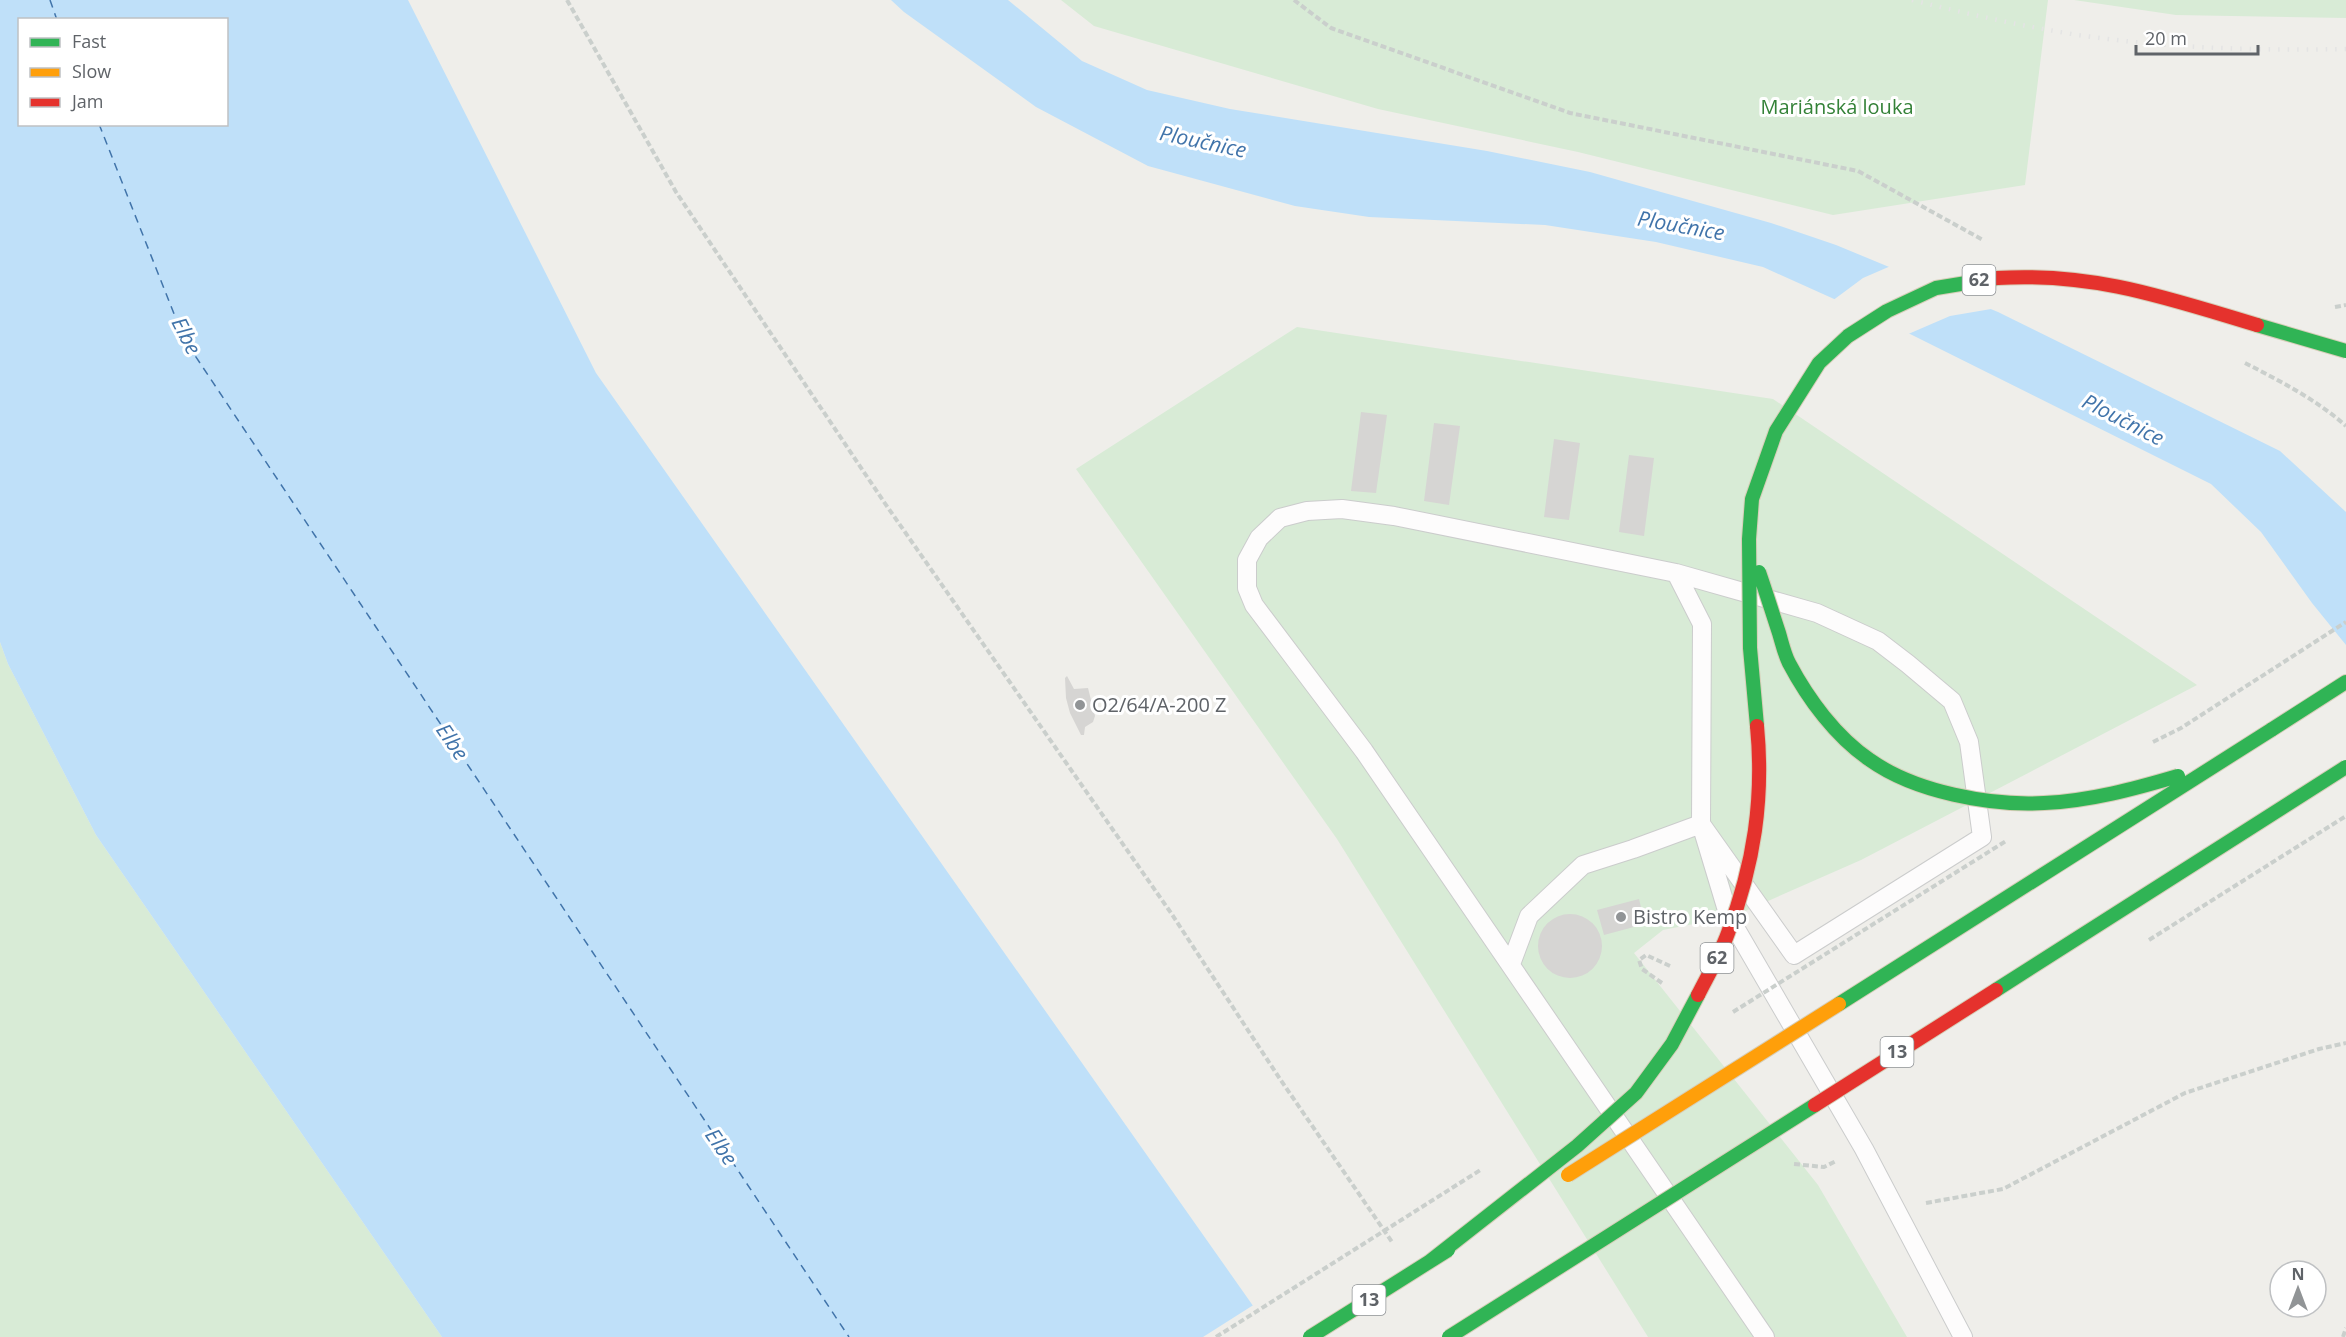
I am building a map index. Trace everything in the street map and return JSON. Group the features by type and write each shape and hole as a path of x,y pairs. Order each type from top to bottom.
{"main road":[{"name":"62","path":"1429,1262 1577,1146 1636,1093 1672,1044 1691,1011 1728,934 1749,866 1759,814 1760,753 1750,648 1749,539 1752,499 1776,431 1819,363 1848,336 1877,317 1936,288 1983,279 2031,276 2086,280 2137,289 2346,351"},
{"path":"1749,539 1788,661 1818,709 1847,740 1881,768 1932,789 1967,800 2018,805 2092,798 2139,788 2184,774 2229,755 2271,730"},
{"name":"13","path":"1310,1337 2346,682"},
{"name":"13","path":"1449,1337 2346,767"}],"lane":[{"path":"1701,824 1794,955 1982,837 1969,742 1952,701 1878,641 1817,613 1676,573 1394,516 1342,509 1307,512 1280,518 1259,538 1247,560 1247,588 1254,605 1364,751 1512,964 1765,1337"},
{"path":"1676,573 1702,624 1701,824 1729,917 1864,1149 1963,1337"},
{"path":"1512,964 1529,916 1584,865 1701,824"}],"path":[{"path":"567,0 689,211 884,502 1171,913 1280,1079 1398,1251"},
{"path":"1294,0 1331,28 1570,113 1858,171"},
{"path":"1664,985 1642,969 1639,965 1642,957 1650,956 1679,970"},
{"path":"1896,1209 2003,1189 2185,1094 2319,1049 2346,1043"},
{"path":"1794,1164 1824,1167 1864,1149"},
{"path":"1216,1337 1485,1167"},
{"path":"2343,1337 2346,1328"}],"green space":[{"name":"Mariánská louka","path":"1061,0 2048,0 2025,185 1833,215 1578,152 1378,109 1094,26"},
{"path":"2074,0 2346,0 2346,18 2176,15"},
{"path":"1297,327 1773,399 2197,685 1861,860 1734,916 1663,930 1634,953 1818,1185 1907,1337 1648,1337 1337,839 1076,469"},
{"path":"0,642 8,664 96,835 442,1337 0,1337"}],"water":[{"name":"Elbe","path":"0,0 408,0 596,373 1275,1337 442,1337 96,835 8,664 0,642"},
{"name":"Ploučnice","path":"891,0 1008,0 1082,61 1147,90 1230,109 1487,151 1590,172 1771,223 1836,245 1998,312 2280,451 2346,512 2346,645 2312,603 2261,532 2211,484 1894,326 1763,267 1656,242 1545,225 1369,217 1295,206 1148,166 1036,107 904,12"}],"pier":[{"path":"1893,265 1997,308 1950,316 1906,335 1832,301 1863,278"},
{"path":"1255,1304 1278,1337 1203,1337"}],"building":[{"path":"1361,412 1387,415 1376,493 1351,491"},
{"path":"1434,423 1460,426 1449,505 1424,501"},
{"path":"1554,439 1580,443 1569,520 1544,517"},
{"path":"1629,455 1654,458 1644,536 1619,532"},
{"name":"O2/64/A-200 Z","path":"1067,676 1074,689 1088,688 1095,716 1093,722 1085,727 1084,735 1081,735 1070,713 1066,698 1065,678"},
{"name":"Bistro Kemp","path":"1639,899 1645,924 1604,935 1597,910"},
{"path":"1570,914 1588,920 1596,928 1602,946 1596,964 1588,972 1570,978 1552,972 1544,964 1538,946 1544,928 1552,920"}],"ferry route":[{"path":"50,0 56,18"},
{"path":"100,126 184,339 849,1337"}],"railway":[{"path":"1912,0 2015,24 2144,43 2212,48 2346,49"}],"traffic: fast":[{"path":"1757,726 1750,648 1749,539 1752,499 1776,431 1819,363 1848,336 1887,311 1936,288 1997,278"},
{"path":"2257,325 2346,351"},
{"path":"1759,572 1786,656 1805,690 1834,729 1858,751 1888,771 1909,781 1954,795 2023,803 2061,802 2095,797 2178,776"},
{"path":"2271,730 2346,682"},
{"path":"1839,1004 2271,730"},
{"path":"1996,990 2346,767"},
{"path":"1429,1262 1577,1146 1636,1093 1672,1044 1698,995"},
{"path":"1449,1337 1815,1105"},
{"path":"1310,1337 1448,1250"}],"traffic: slow":[{"path":"1568,1175 1839,1004"}],"traffic: jam":[{"path":"1997,278 2032,277 2098,283 2161,297 2257,325"},
{"path":"1698,995 1728,933 1750,856 1758,805 1757,726"},
{"path":"1815,1105 1996,990"}],"place":[{"name":"O2/64/A-200 Z","path":"1080,705"},
{"name":"Bistro Kemp","path":"1621,917"}]}
